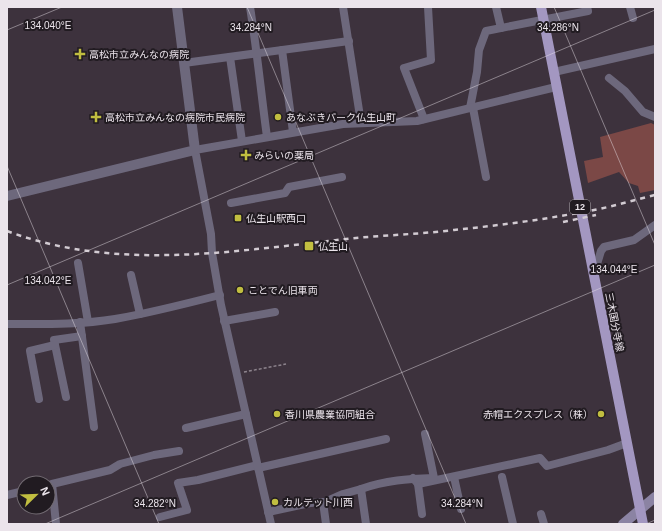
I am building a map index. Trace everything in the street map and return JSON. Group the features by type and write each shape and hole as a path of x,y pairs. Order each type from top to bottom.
{"main road":[{"name":"三木国分寺線","path":"541,7 643,524"},
{"path":"623,524 655,497"}],"street":[{"path":"176,7 195,150 211,234 212,253 224,320 271,524"},
{"path":"250,7 267,137"},
{"path":"343,7 361,123"},
{"path":"424,119 404,68 431,60 428,7"},
{"path":"496,7 500,28"},
{"path":"486,177 471,108 479,50 486,31 588,11 587,7"},
{"path":"630,7 633,18"},
{"path":"184,64 349,42"},
{"path":"554,72 655,49"},
{"path":"282,50 293,132"},
{"path":"230,57 242,141"},
{"path":"609,78 625,91 643,112 655,117"},
{"path":"7,196 195,150 343,124 417,121 556,87"},
{"path":"231,203 285,193 289,187 342,177"},
{"path":"592,268 597,264 601,251 604,247 634,240 655,225"},
{"path":"78,263 84,322 82,336 94,427"},
{"path":"131,275 140,314"},
{"path":"7,324 50,324 113,319 220,295"},
{"path":"224,320 275,312"},
{"path":"66,397 54,340 82,336"},
{"path":"39,400 30,351 55,345"},
{"path":"186,428 246,414"},
{"path":"416,481 434,478 426,434"},
{"path":"160,517 187,510 178,483 198,480 386,439"},
{"path":"268,512 310,503 323,502 343,494 362,490 388,481 416,481 454,477 540,458 547,466 608,450 627,443"},
{"path":"56,484 110,470 120,464 154,455 179,451"},
{"path":"454,477 461,509"},
{"path":"502,478 513,524"},
{"path":"416,481 422,514"},
{"path":"362,490 366,524"},
{"path":"323,502 326,524"},
{"path":"541,514 544,524"}],"path":[{"path":"237,374 286,364"}],"shaded area":[{"path":"651,123 655,125 655,190 640,193 638,186 629,183 619,172 588,183 584,161 603,157 600,137"}],"railway":[{"path":"7,231 49,244 92,252 136,255 180,255 268,248 356,238 429,233 498,225 543,219 614,206 655,195"},
{"path":"563,222 596,215"}],"place":[{"name":"高松市立みんなの病院","path":"80,54"},
{"name":"高松市立みんなの病院市民病院","path":"96,117"},
{"name":"あなぶきパーク仏生山町","path":"278,117"},
{"name":"みらいの薬局","path":"246,155"},
{"name":"仏生山駅西口","path":"238,218"},
{"name":"仏生山","path":"309,246"},
{"name":"ことでん旧車両","path":"240,290"},
{"name":"香川県農業協同組合","path":"277,414"},
{"name":"赤帽エクスプレス（株）","path":"601,414"},
{"name":"カルテット川西","path":"275,502"}]}
